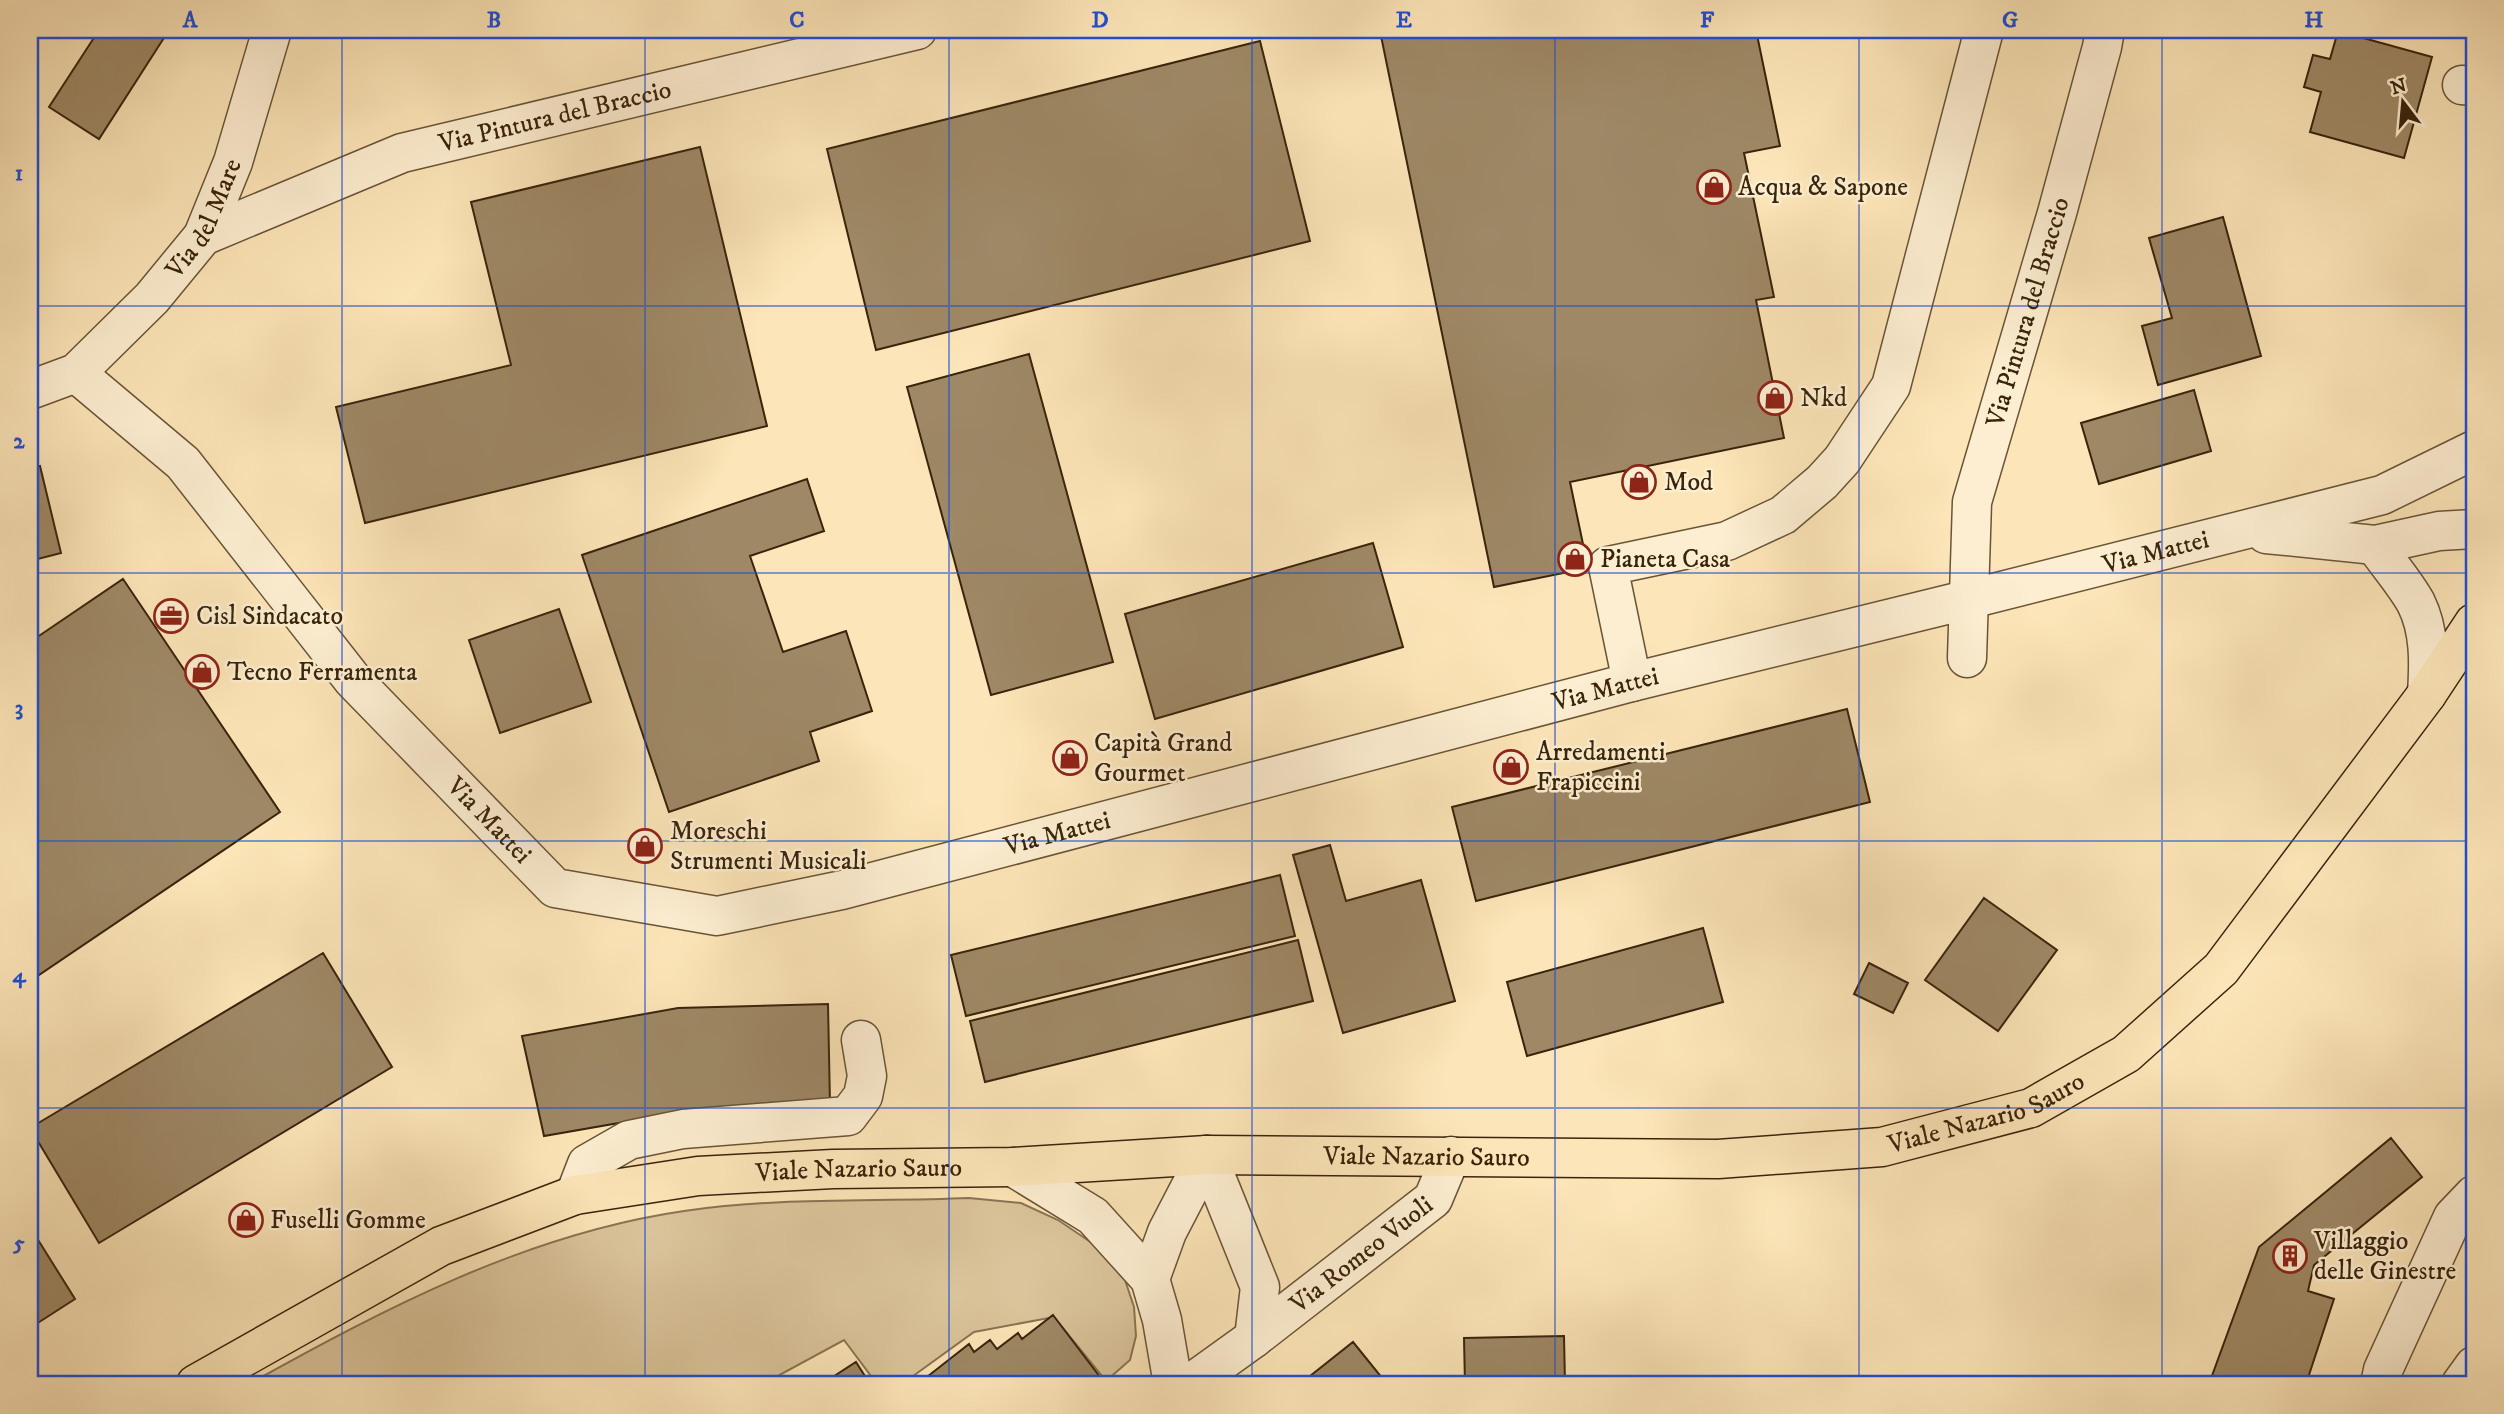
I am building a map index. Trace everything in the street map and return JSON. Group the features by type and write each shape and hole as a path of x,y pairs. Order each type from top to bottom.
{"main road":[{"name":"Viale Nazario Sauro","path":"196,1384 441,1246 575,1195 698,1176 833,1169 1013,1167 1208,1155 1718,1159 1882,1147 2031,1108 2126,1054 2221,969 2427,694 2474,623"}],"street":[{"name":"Via del Mare","path":"76,373 152,299 203,236 233,162 272,30"},
{"name":"Via Pintura del Braccio","path":"203,236 402,153 917,30"},
{"path":"1632,682 1608,566 1727,541 1783,515 1822,482 1842,460 1891,386 1984,30"},
{"name":"Via Pintura del Braccio","path":"1967,658 1972,502 2057,213 2105,30"},
{"path":"30,390 76,373"},
{"name":"Via Mattei","path":"76,373 183,463 353,680 555,888 717,916 842,890 1632,682 2382,495 2474,450"},
{"path":"2239,531 2375,545 2439,531 2474,529"},
{"path":"2375,545 2416,603 2430,658 2427,694"},
{"path":"575,1195 587,1164 629,1140 683,1129 848,1116 863,1096 867,1076 861,1040"},
{"path":"1150,1279 1167,1232 1208,1155"},
{"name":"Via Romeo Vuoli","path":"1208,1155 1261,1287 1254,1338"},
{"name":"Via Romeo Vuoli","path":"1191,1384 1433,1199 1451,1156"},
{"path":"1013,1167 1093,1216 1150,1279 1162,1320 1173,1384"},
{"path":"2380,1384 2383,1370 2454,1217 2474,1195"},
{"path":"2461,1384 2474,1366"}],"shaded area":[{"path":"969,1198 1021,1203 1058,1220 1095,1245 1125,1280 1134,1307 1136,1336 1130,1360 1106,1381 1054,1317 974,1332 902,1384 877,1384 844,1340 763,1384 249,1384 353,1328 459,1278 569,1237 626,1222 684,1211 755,1204"}],"building":[{"path":"99,30 169,30 99,139 49,107"},
{"path":"1756,30 1780,146 1744,153 1774,297 1756,300 1784,438 1570,482 1588,568 1494,587 1380,31"},
{"path":"2338,31 2432,57 2404,158 2310,132 2321,92 2304,87 2313,55 2330,59"},
{"path":"1260,41 1310,241 876,350 827,149"},
{"path":"700,147 767,426 365,523 336,407 511,365 471,202"},
{"path":"2223,217 2261,356 2158,385 2142,326 2172,318 2149,238"},
{"path":"1029,354 1113,662 991,695 907,387"},
{"path":"2194,390 2211,451 2099,484 2081,423"},
{"path":"40,466 61,553 30,561 30,468"},
{"path":"807,479 824,531 750,556 783,652 846,631 872,711 810,732 819,761 669,812 582,555"},
{"path":"1373,543 1403,647 1155,719 1125,614"},
{"path":"123,579 280,812 30,981 30,642"},
{"path":"559,609 591,702 500,733 469,640"},
{"path":"1847,709 1870,802 1476,901 1452,807"},
{"path":"1330,845 1346,901 1421,880 1455,1001 1343,1033 1293,855"},
{"path":"1280,875 1295,936 966,1016 951,955"},
{"path":"1984,898 2057,950 1998,1031 1925,980"},
{"path":"1703,928 1723,1002 1527,1056 1507,982"},
{"path":"1298,940 1313,1001 985,1082 970,1021"},
{"path":"323,953 392,1067 99,1243 30,1128"},
{"path":"1869,963 1908,983 1893,1013 1854,994"},
{"path":"828,1004 830,1104 682,1112 544,1136 522,1036 678,1008"},
{"name":"Villaggio delle Ginestre","path":"2391,1138 2422,1177 2314,1265 2308,1291 2334,1299 2306,1384 2209,1384 2259,1247"},
{"path":"30,1227 75,1299 30,1328"},
{"path":"1053,1315 1100,1377 1090,1384 927,1384 923,1380 969,1344 974,1352 990,1340 997,1349 1018,1333 1022,1339"},
{"path":"1564,1336 1565,1384 1465,1384 1464,1338"},
{"path":"1353,1342 1387,1384 1300,1384"},
{"path":"856,1362 870,1384 822,1384"}],"place":[{"name":"Acqua & Sapone","path":"1714,187"},
{"name":"Nkd","path":"1775,398"},
{"name":"Mod","path":"1639,482"},
{"name":"Pianeta Casa","path":"1575,559"},
{"name":"Cisl Sindacato","path":"171,616"},
{"name":"Tecno Ferramenta","path":"202,672"},
{"name":"Capità Grand Gourmet","path":"1070,758"},
{"name":"Arredamenti Frapiccini","path":"1511,767"},
{"name":"Moreschi Strumenti Musicali","path":"645,846"},
{"name":"Fuselli Gomme","path":"246,1220"},
{"name":"Villaggio delle Ginestre","path":"2290,1256"}]}
